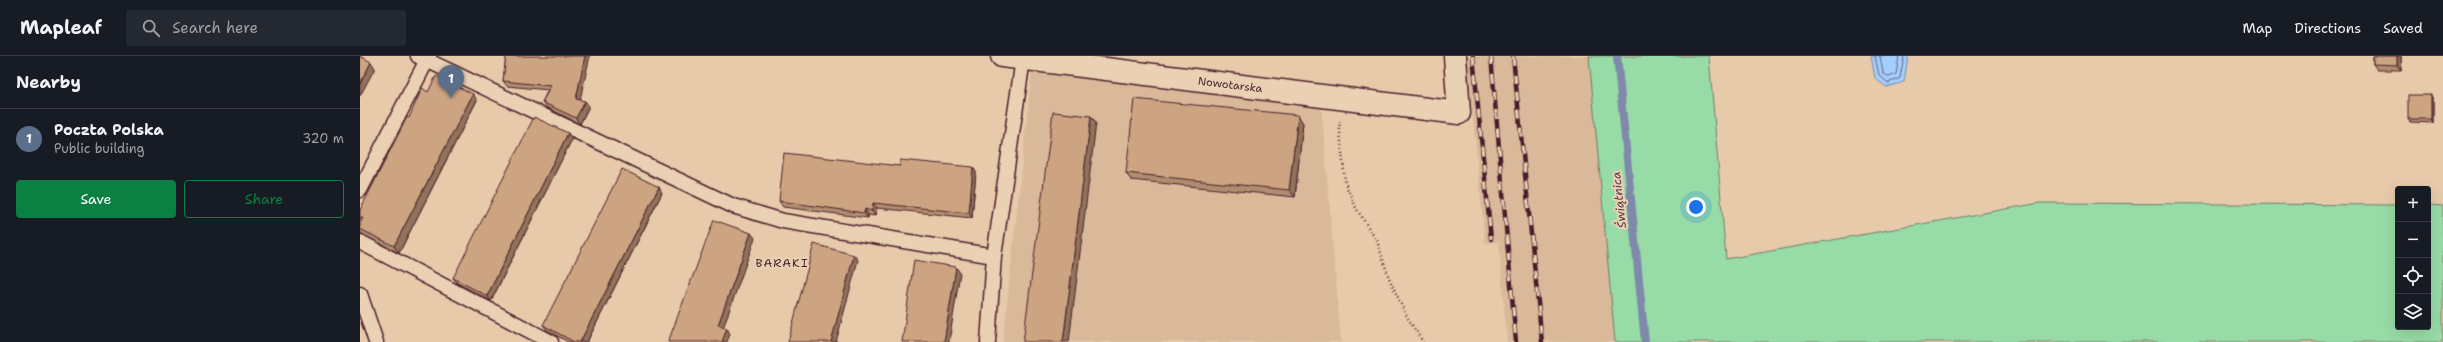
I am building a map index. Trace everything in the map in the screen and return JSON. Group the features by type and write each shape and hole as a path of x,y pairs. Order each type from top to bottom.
{"street":[{"name":"Nowotarska","path":"1002,56 1336,99 1459,113 1455,56"}],"lane":[{"path":"360,190 425,57 733,206 783,221 994,256"},
{"path":"988,342 994,256 1023,59"},
{"path":"360,242 551,342"},
{"path":"360,294 376,342"}],"path":[{"path":"1336,99 1345,183 1356,208 1377,240 1389,278 1407,316 1423,342"}],"shaded area":[{"path":"1467,56 1595,56 1622,342 1507,342 1499,242 1485,243"},
{"path":"1032,70 1321,104 1341,342 1003,342"}],"green space":[{"path":"1589,56 1709,56 1726,259 2040,203 2395,205 2395,330 2431,330 2431,205 2443,206 2443,342 1615,342"}],"water":[{"path":"1871,56 1908,56 1904,82 1886,87 1875,78"}],"building":[{"path":"360,56 371,62 360,84"},
{"path":"506,56 585,56 576,99 585,101 576,118 542,102 551,86 503,81"},
{"path":"2373,56 2397,56 2397,65 2373,64"},
{"path":"436,76 473,94 394,246 360,229 360,223 363,218 360,217 360,210 407,117 409,118 422,88 428,92"},
{"path":"2408,95 2431,95 2431,119 2408,119"},
{"path":"1134,99 1298,115 1289,190 1126,173"},
{"path":"1053,112 1091,116 1063,342 1023,342"},
{"path":"534,117 568,133 487,296 453,278"},
{"path":"784,153 900,166 900,160 973,167 969,213 873,203 872,211 865,209 864,213 779,201"},
{"path":"622,169 659,187 580,342 574,342 543,325"},
{"path":"714,220 751,233 718,325 727,328 722,342 668,342"},
{"path":"814,244 854,255 831,342 788,342"},
{"path":"914,260 956,267 944,342 902,342"}],"waterway":[{"name":"Świątnica","path":"1617,56 1645,342"}],"railway":[{"path":"1473,56 1491,239"},
{"path":"1491,56 1516,342"},
{"path":"1513,56 1542,342"}],"place":[{"name":"Poczta Polska","path":"451,98"}],"district":[{"name":"BARAKI","path":"782,263"}]}
